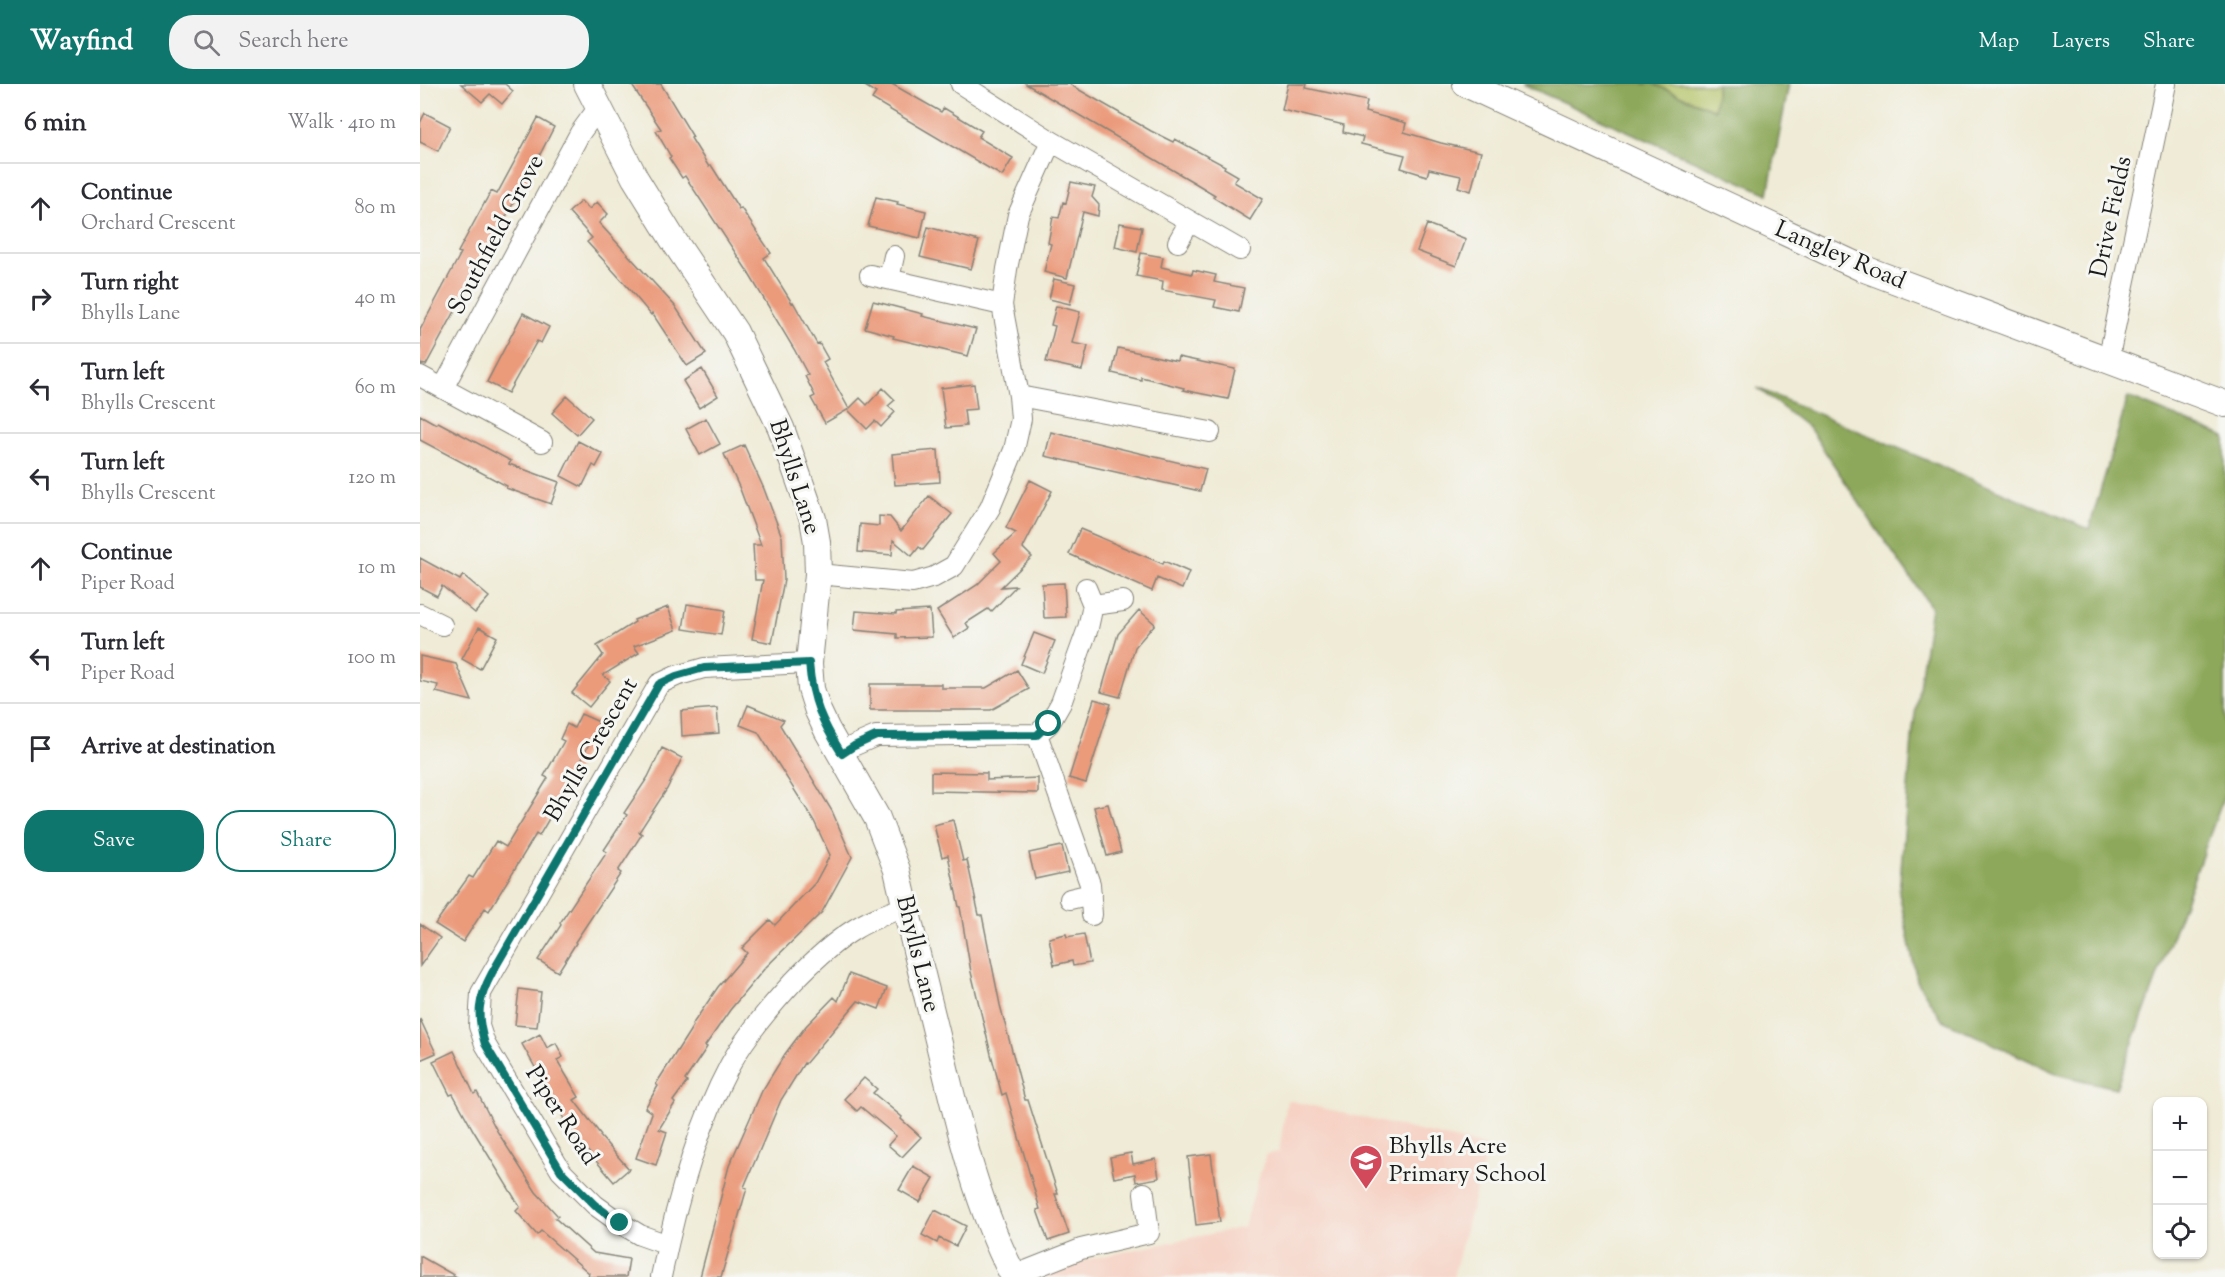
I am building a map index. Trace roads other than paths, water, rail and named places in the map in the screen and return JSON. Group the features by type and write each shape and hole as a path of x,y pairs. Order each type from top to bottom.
{"street":[{"name":"Bhylls Lane","path":"587,84 635,178 735,332 781,428 813,519 817,542 818,574 809,663 811,689 818,711 869,802 889,844 950,1090 975,1180 994,1237 1014,1276"},
{"path":"961,84 1051,141 1240,250"},
{"name":"Langley Road","path":"1466,84 1862,268 2225,404"},
{"name":"Drive Fields","path":"2108,361 2166,84"},
{"name":"Southfield Grove","path":"443,388 580,133 599,107"},
{"path":"818,574 913,583 934,577 954,566 990,508 1014,450 1021,419 1002,304 1018,215 1051,141"},
{"path":"1178,242 1190,221"},
{"path":"894,256 879,277 1002,304"},
{"path":"420,376 542,442"},
{"path":"1019,396 1210,432"},
{"path":"842,754 876,736 1037,735 1049,724 1060,703 1088,628 1089,596 1123,601"},
{"path":"420,614 442,625"},
{"name":"Bhylls Crescent","path":"492,973 659,684 676,676 704,668 809,663"},
{"path":"1037,735 1090,884 1092,915"},
{"path":"1070,899 1090,894"},
{"path":"661,1277 701,1127 730,1065 778,998 809,965 836,942 871,920 905,907"},
{"name":"Piper Road","path":"492,973 481,993 479,1010 479,1026 485,1044 561,1171 595,1205 620,1223 640,1235 668,1245"},
{"path":"1014,1276 1081,1248 1149,1233 1143,1192"}],"place":[{"name":"Bhylls Acre Primary School","path":"1366,1190"}]}
